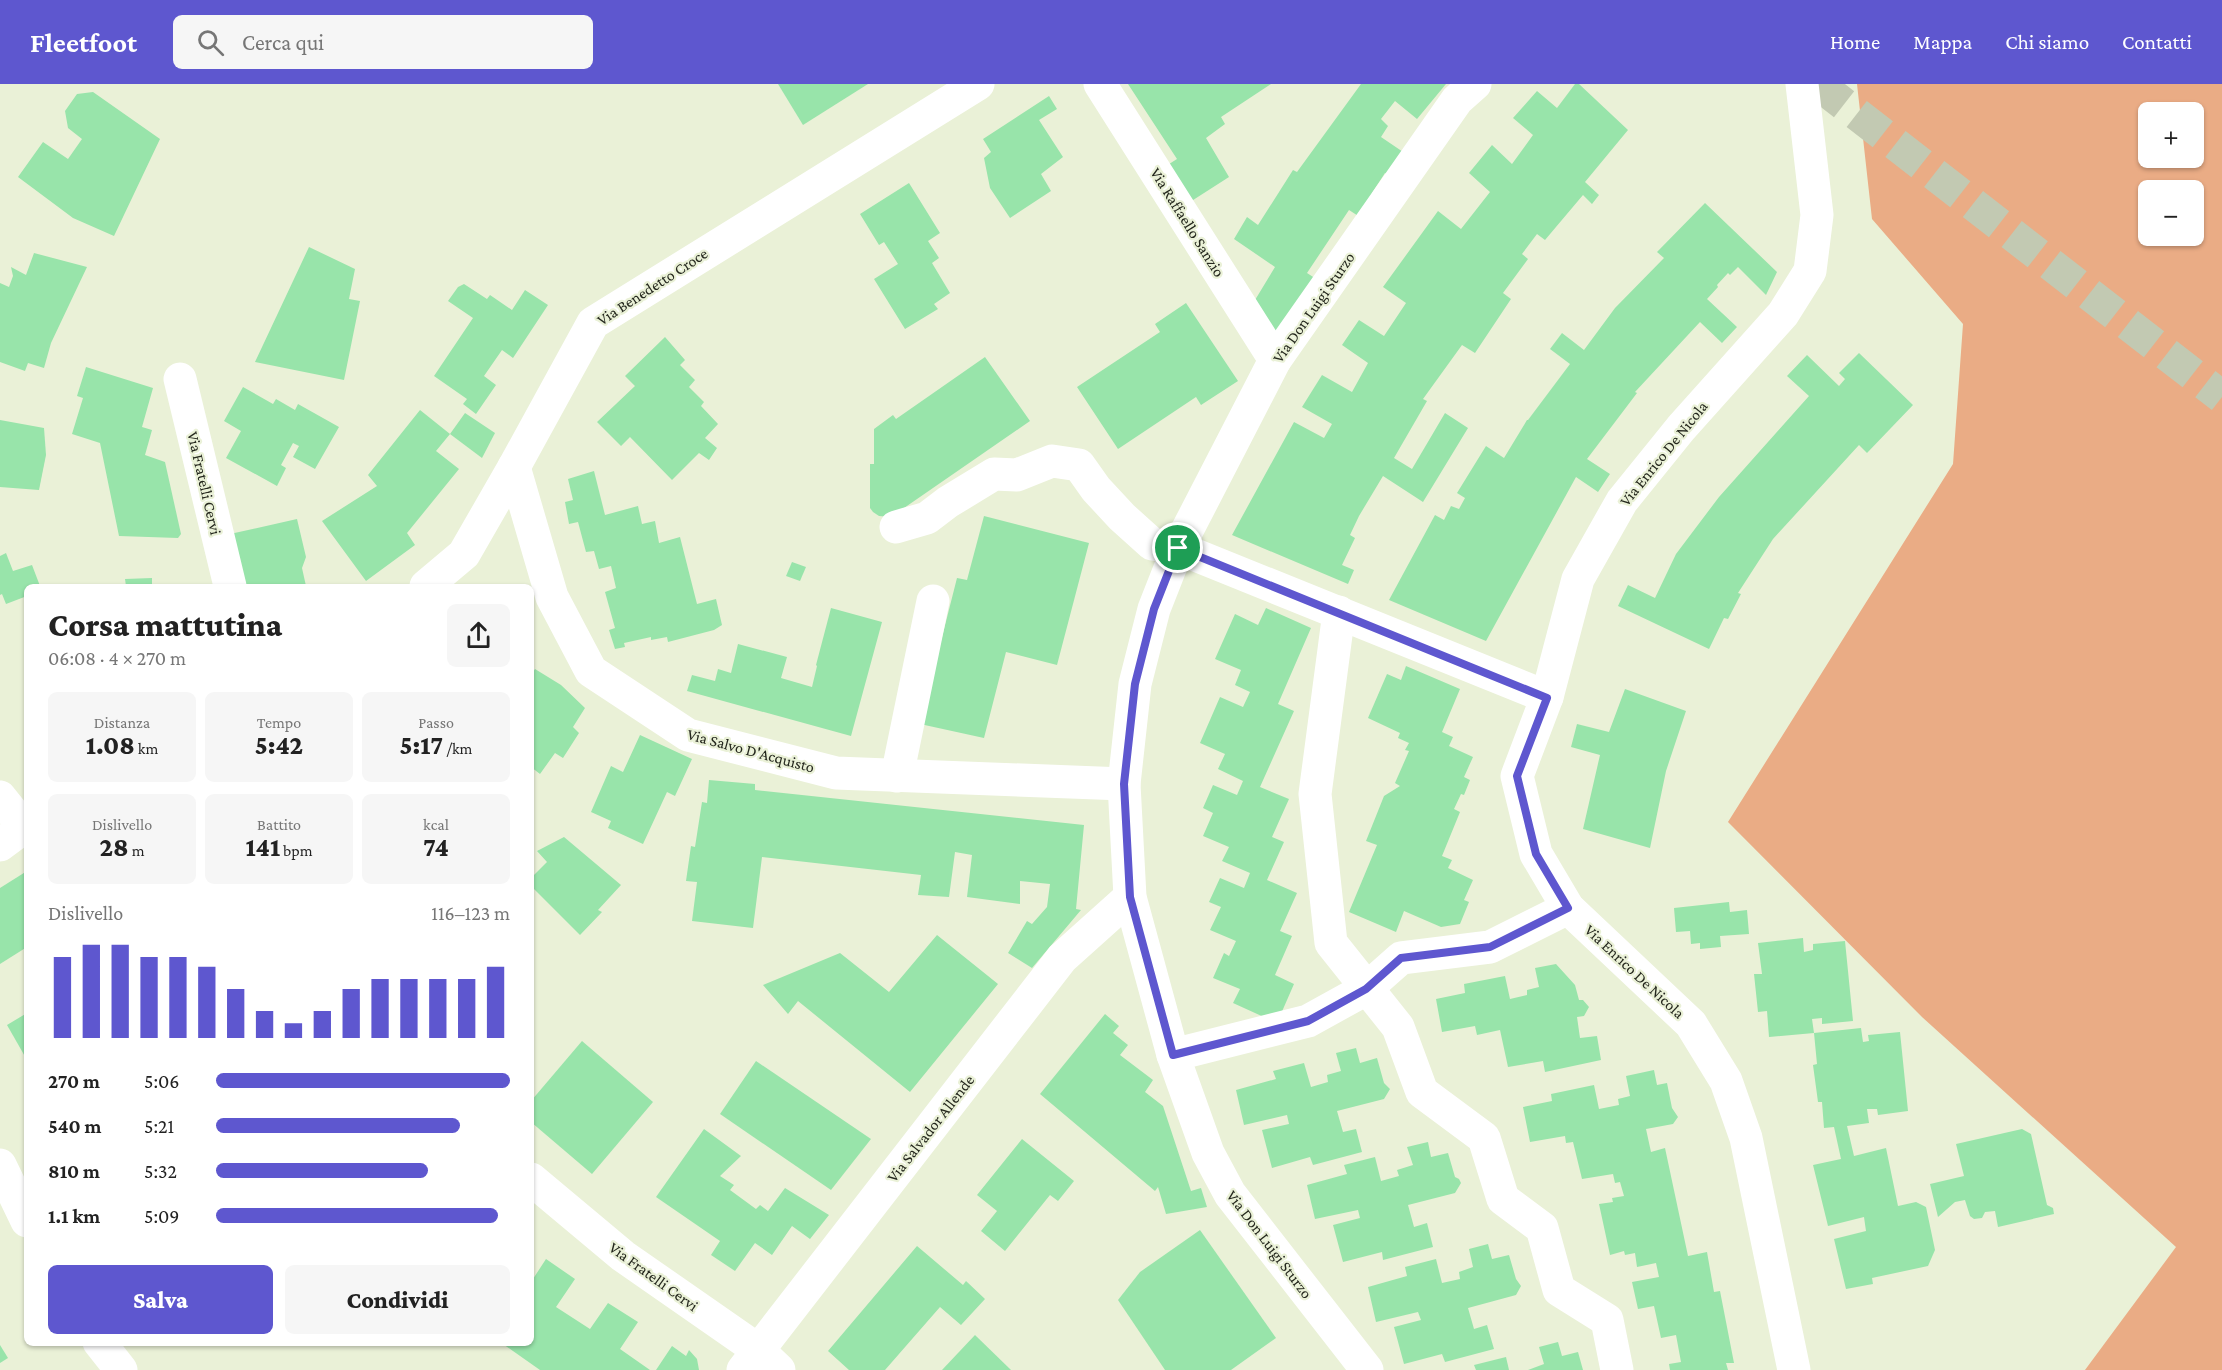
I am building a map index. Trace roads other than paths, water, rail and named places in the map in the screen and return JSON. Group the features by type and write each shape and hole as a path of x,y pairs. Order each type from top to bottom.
{"street":[{"name":"Via Benedetto Croce","path":"428,584 464,554 593,323 978,84"},
{"name":"Via Raffaello Sanzio","path":"1100,84 1275,360"},
{"name":"Via Don Luigi Sturzo","path":"1367,1370 1230,1194 1208,1153 1173,1055 1130,897 1124,784 1135,684 1154,609 1178,548 1275,360 1457,100 1475,84"},
{"name":"Via Enrico De Nicola","path":"1794,1370 1746,1137 1726,1081 1691,1024 1568,908 1536,854 1517,776 1547,698 1578,579 1622,501 1681,428 1783,314 1810,271 1817,215 1802,84"},
{"name":"Via Fratelli Cervi","path":"180,379 230,584"},
{"path":"896,527 927,518 948,502 994,474 1017,475 1052,461 1079,465 1103,496 1152,544 1178,548 1547,698"},
{"name":"Via Salvo D'Acquisto","path":"514,467 552,597 591,671 688,735 836,773 1124,784"},
{"path":"897,776 933,601"},
{"path":"1339,612 1315,794 1331,943 1398,1028 1422,1092 1484,1138 1503,1199 1542,1228 1559,1290 1608,1320 1617,1370"},
{"path":"0,797 17,832"},
{"name":"Via Salvador Allende","path":"760,1363 1062,958 1130,897"},
{"path":"1173,1055 1308,1021 1366,989 1401,958 1490,947 1568,908"},
{"path":"0,1165 24,1215"},
{"name":"Via Fratelli Cervi","path":"534,1181 760,1363"},
{"path":"102,1346 121,1370"}],"tunnel":[{"path":"1818,84 2222,397"}]}
